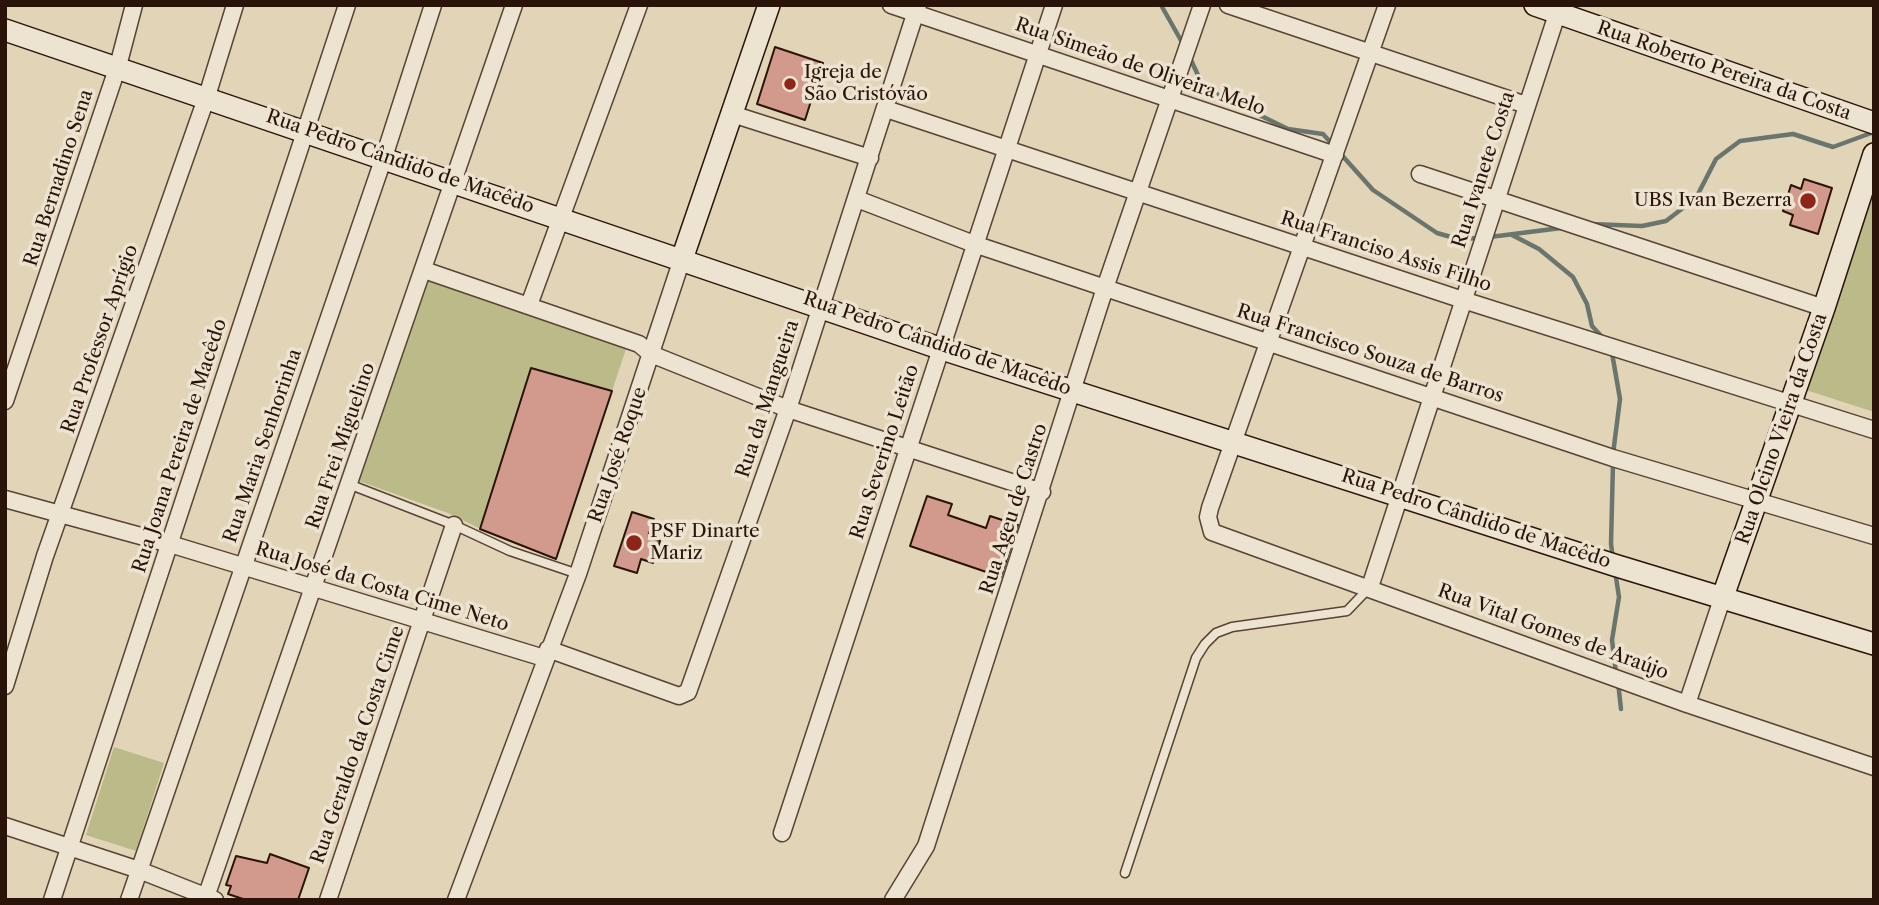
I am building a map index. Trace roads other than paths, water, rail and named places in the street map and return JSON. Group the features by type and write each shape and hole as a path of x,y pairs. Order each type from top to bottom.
{"street":[{"name":"Rua Bernadino Sena","path":"5,401 118,66 134,5"},
{"name":"Rua Professor Aprígio","path":"5,686 60,514 207,96 235,5"},
{"name":"Rua Joana Pereira de Macêdo","path":"52,900 347,5"},
{"name":"Rua Maria Senhorinha","path":"129,900 384,157 433,5"},
{"name":"Rua Frei Miguelino","path":"209,899 514,5"},
{"path":"529,305 639,5"},
{"name":"Rua José Roque","path":"456,900 546,653 578,574 769,5"},
{"name":"Rua Simeão de Oliveira Melo","path":"891,5 917,9 1037,55 1335,155"},
{"name":"Rua Severino Leitão","path":"782,833 1054,5"},
{"name":"Rua Ageu de Castro","path":"893,900 926,845 1042,492 1105,288 1202,5"},
{"path":"1228,5 1527,105"},
{"path":"1235,441 1300,247 1387,5"},
{"name":"Rua Roberto Pereira da Costa","path":"1535,5 1559,9 1874,123"},
{"name":"Rua da Mangueira","path":"693,684 788,409 917,9"},
{"name":"Rua Ivanete Costa","path":"1370,587 1559,9"},
{"name":"Rua Pedro Cândido de Macêdo","path":"5,30 821,305 942,349 1722,599 1874,644"},
{"name":"Rua Franciso Assis Filho","path":"886,109 1463,300 1874,430"},
{"path":"732,114 870,158"},
{"name":"Rua Olcino Vieira da Costa","path":"1687,704 1824,309 1874,154"},
{"path":"1420,174 1824,309"},
{"name":"Rua Francisco Souza de Barros","path":"857,199 974,244 1613,458 1874,536"},
{"path":"424,270 639,344 652,354 788,409 1042,492"},
{"name":"Rua Vital Gomes de Araújo","path":"1235,441 1210,508 1209,524 1218,536 1370,587 1687,704 1874,767"},
{"name":"Rua José da Costa Cime Neto","path":"5,499 170,544 422,622 546,653 679,696 686,695 693,684"},
{"name":"Rua Geraldo da Costa Cime","path":"328,900 454,525"},
{"path":"5,827 139,870 209,899"}],"lane":[{"path":"351,485 454,525 510,551 578,574"},
{"path":"1125,873 1196,658 1205,644 1216,634 1231,627 1347,611 1362,600 1370,587"}],"waterway":[{"path":"1161,5 1183,44"},
{"path":"1190,58 1204,88 1288,129 1323,134 1333,145"},
{"path":"1590,224 1642,226 1666,221 1696,198 1716,159 1740,141 1793,134 1833,147 1874,132"},
{"path":"1339,152 1373,190 1437,233 1458,239 1481,238"},
{"path":"1490,237 1561,228"},
{"path":"1512,235 1539,249 1573,277 1587,304 1592,326 1604,339"},
{"path":"1612,353 1620,399 1613,454"},
{"path":"1613,463 1613,559"},
{"path":"1615,571 1619,597 1612,640 1616,673"},
{"path":"1618,682 1621,709"}],"place":[{"name":"Igreja de São Cristóvão","path":"790,84"},
{"name":"UBS Ivan Bezerra","path":"1808,201"},
{"name":"PSF Dinarte Mariz","path":"634,543"}]}
